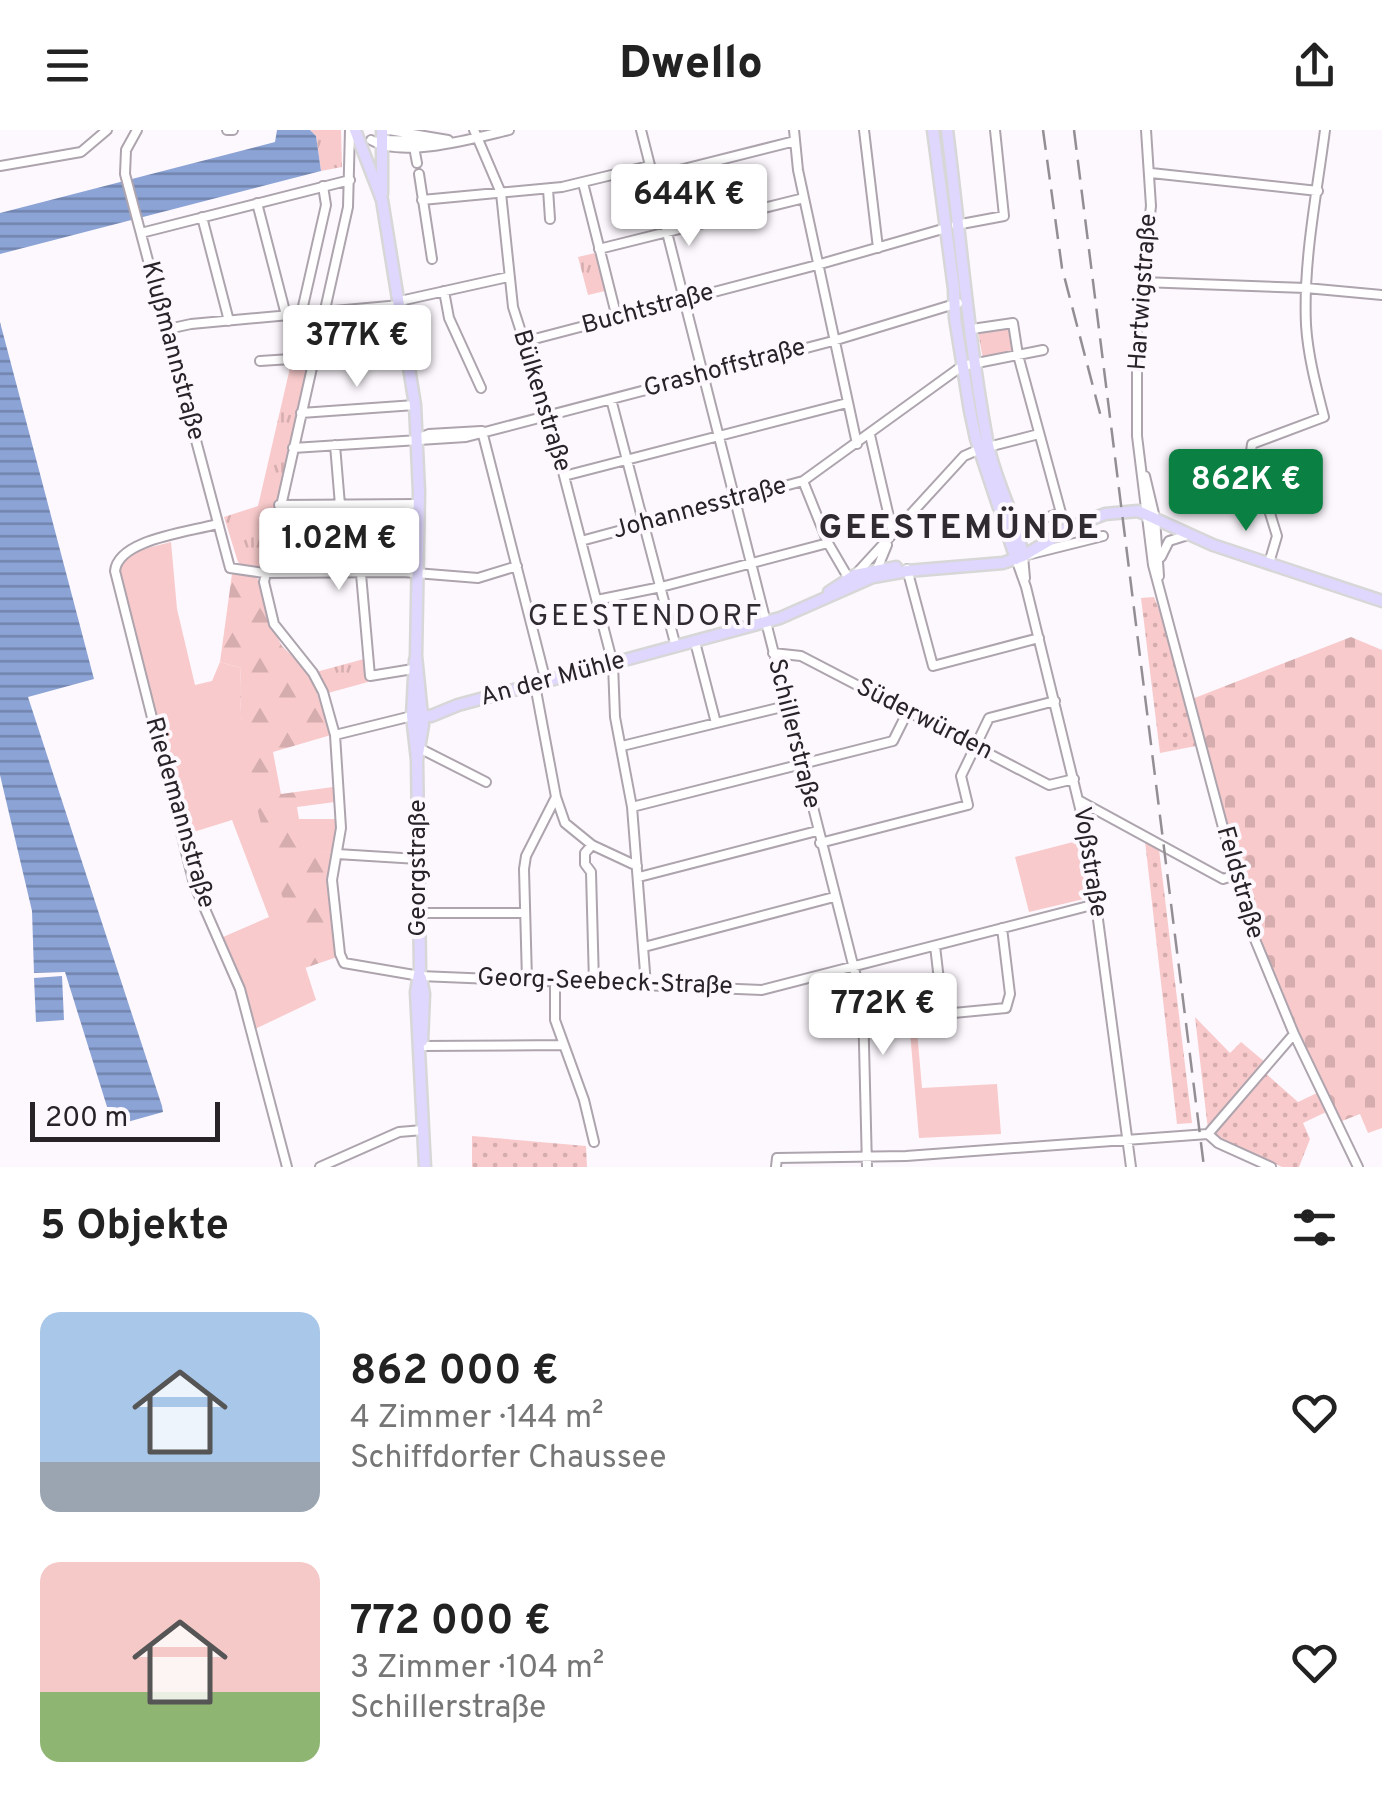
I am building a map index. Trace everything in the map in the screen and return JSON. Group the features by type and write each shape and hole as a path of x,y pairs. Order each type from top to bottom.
{"main road":[{"path":"934,130 972,329 984,448"},
{"path":"946,130 953,304 962,366 1018,554"},
{"name":"Georgstraße","path":"370,136 408,348 417,439 418,913 424,994 421,1046 425,1167"},
{"name":"Georgstraße","path":"370,136 382,200"},
{"name":"An der Mühle","path":"419,714 765,622 819,598 852,577 1018,554 1072,527 1121,511 1151,516"},
{"path":"1151,516 1188,535 1382,601"},
{"name":"An der Mühle","path":"765,622 875,573"},
{"name":"Georgstraße","path":"416,656 412,670 419,714"}],"street":[{"path":"0,166 81,152 107,130"},
{"name":"Klußmannstraße","path":"137,130 125,155 126,178 230,568 264,573"},
{"path":"370,136 414,147 510,130"},
{"name":"Schillerstraße","path":"641,130 862,1004 867,1162"},
{"path":"794,130 804,198 856,444"},
{"path":"864,130 878,248"},
{"name":"Buchtstraße","path":"524,342 951,226 1004,216 995,130"},
{"name":"Hartwigstraße","path":"1146,130 1151,173 1150,222 1136,328 1139,455 1151,516"},
{"path":"1269,563 1276,536 1250,452 1252,444 1324,416 1310,360 1306,288 1325,130"},
{"name":"Bülkenstraße","path":"476,134 500,193 508,277 613,664 615,717 632,807 646,985"},
{"path":"418,859 337,854 342,819 335,734 313,673 274,624 264,573 348,207 349,153 353,145 370,136 460,141"},
{"path":"349,153 370,136"},
{"path":"652,177 795,141"},
{"path":"414,147 416,163"},
{"path":"422,200 548,189 649,166"},
{"path":"1151,173 1318,191"},
{"path":"419,174 432,258"},
{"path":"141,233 350,180"},
{"path":"582,183 617,318"},
{"path":"260,361 291,359 326,205 324,186"},
{"path":"548,189 550,218"},
{"path":"599,249 804,198"},
{"path":"257,204 286,316"},
{"path":"202,217 229,320"},
{"path":"168,329 400,303 508,277"},
{"path":"1142,282 1382,295"},
{"path":"444,291 450,318 481,388"},
{"name":"Grashoffstraße","path":"293,448 482,431 833,341 967,300"},
{"path":"972,329 1013,323 1061,513 1048,517"},
{"path":"314,357 408,348"},
{"path":"962,366 1042,350"},
{"name":"Johannesstraße","path":"581,540 803,482 962,366"},
{"path":"611,399 676,647"},
{"path":"564,476 847,403"},
{"path":"301,412 415,405"},
{"path":"482,431 541,683 556,797 565,823 592,845 637,866"},
{"path":"870,434 892,535 875,573"},
{"path":"803,482 828,543 852,577 964,456 1038,434"},
{"path":"335,445 340,505"},
{"path":"280,505 418,504"},
{"path":"309,505 313,547"},
{"name":"Feldstraße","path":"1151,516 1159,585"},
{"name":"Feldstraße","path":"1151,516 1159,585 1265,970 1358,1167"},
{"name":"Riedemannstraße","path":"218,524 133,546 120,556 115,571 194,884 240,989 287,1167"},
{"path":"1159,562 1169,541 1188,535"},
{"name":"An der Mühle","path":"1018,554 1103,536"},
{"path":"597,600 828,543"},
{"name":"Voßstraße","path":"1018,554 1080,801 1131,1167"},
{"path":"264,573 403,572 478,578 516,566"},
{"path":"907,568 933,666 1039,638"},
{"path":"361,574 370,676 412,670"},
{"path":"695,642 716,723"},
{"name":"Süderwürden","path":"772,654 801,656 1049,785 1074,779"},
{"path":"820,843 968,805 961,776 989,718 1055,701"},
{"path":"622,746 786,706"},
{"path":"632,807 893,741 908,711"},
{"path":"335,734 419,714"},
{"path":"419,754 486,782"},
{"path":"528,980 523,884 526,856 556,797"},
{"path":"1080,801 1223,878 1236,875"},
{"path":"639,877 817,831"},
{"path":"592,845 585,853 585,864 591,872 594,983"},
{"name":"Georg-Seebeck-Straße","path":"337,854 332,880 344,963 420,976 762,990 1096,904"},
{"path":"644,947 834,897"},
{"path":"418,913 524,913"},
{"path":"936,946 943,1014 1006,1008 1010,994 1002,928"},
{"path":"556,981 555,1020 584,1100 594,1142"},
{"path":"776,1162 867,1162 1210,1132 1294,1034"},
{"path":"421,1046 564,1045"},
{"path":"320,1167 398,1132 423,1130"},
{"path":"1210,1132 1218,1144 1271,1167"}],"green space":[{"path":"310,130 341,130 342,167 321,171 316,136"},
{"path":"595,253 605,291 588,295 578,257"},
{"path":"322,314 262,567 242,565 224,517 258,506 302,316"},
{"path":"1011,327 1015,351 983,359 978,332"},
{"path":"171,542 177,609 195,685 212,681 220,662 241,668 241,711 251,774 316,1000 255,1029 223,937 269,917 232,820 187,834 119,575 122,561 132,552"},
{"path":"232,574 257,576 268,620 282,646 311,675 331,735 273,752 281,794 333,787 335,802 297,807 304,849 334,853 331,906 337,957 305,968 251,780 240,703 241,668 220,662"},
{"path":"1154,597 1196,746 1160,753 1141,598"},
{"path":"1351,637 1382,650 1382,1128 1368,1133 1360,1114 1342,1121 1296,1030 1252,926 1192,699"},
{"path":"364,659 368,682 328,693 316,672"},
{"path":"298,819 337,819 334,853 304,850"},
{"path":"1077,841 1088,898 1029,912 1015,857"},
{"path":"1145,841 1159,849 1192,1123 1177,1124"},
{"path":"1195,1017 1230,1053 1241,1042 1266,1063 1208,1130"},
{"path":"916,1019 922,1088 997,1084 1001,1134 919,1138 909,1020"},
{"path":"1264,1072 1298,1102 1317,1093 1326,1112 1303,1123 1310,1139 1299,1167 1282,1167 1213,1135"},
{"path":"472,1136 586,1146 587,1167 472,1167"}],"water":[{"path":"277,130 310,130 316,136 321,171 0,254 0,213 275,142"},
{"path":"0,322 94,679 28,697 163,1112 113,1126 65,972 34,973 32,911 0,775"},
{"path":"62,976 64,1020 36,1022 34,978"}],"railway":[{"path":"1043,130 1062,268 1102,421"},
{"path":"1074,130 1204,1167"}],"district":[{"name":"GEESTEMÜNDE","path":"960,529"},
{"name":"GEESTENDORF","path":"646,617"}]}
